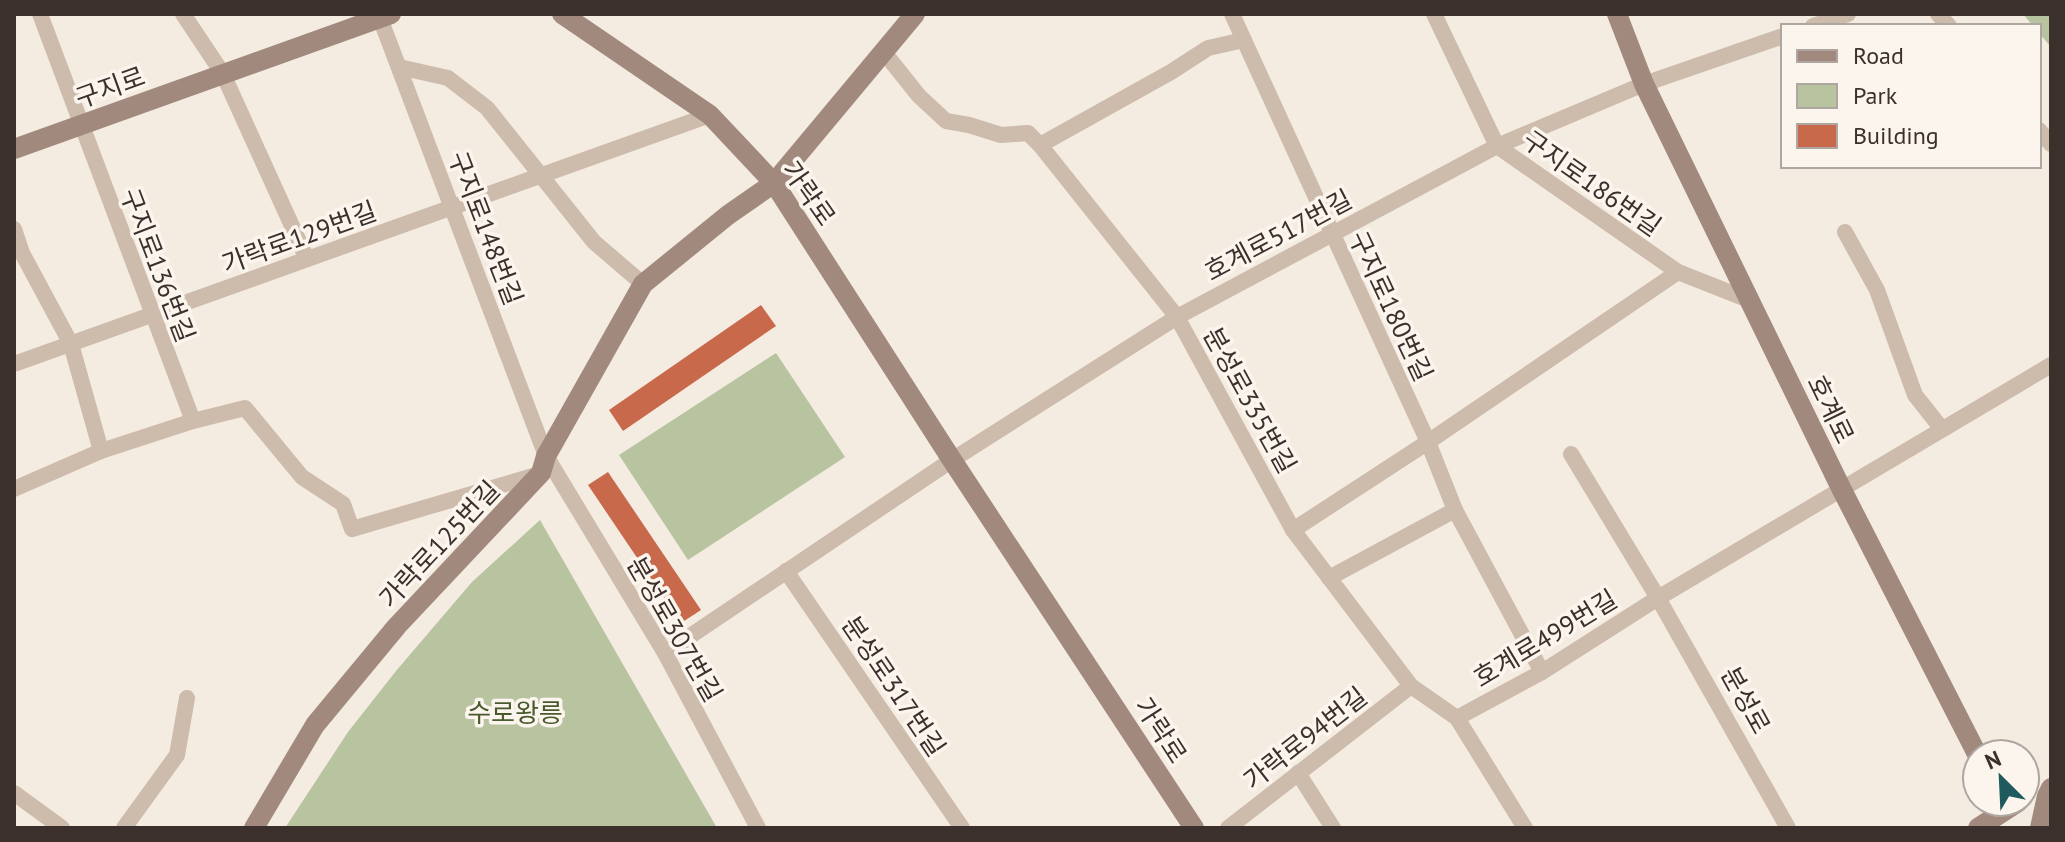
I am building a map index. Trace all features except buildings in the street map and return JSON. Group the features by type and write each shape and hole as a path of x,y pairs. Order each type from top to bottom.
{"street":[{"name":"구지로136번길","path":"40,14 193,421"},
{"path":"183,14 223,74 307,259"},
{"name":"가락로","path":"562,14 710,115 774,183 1194,828"},
{"name":"가락로125번길","path":"254,828 315,725 397,626 544,465 643,284 728,215 774,183 915,14"},
{"name":"구지로180번길","path":"1232,14 1428,442 1455,510 1542,672"},
{"name":"구지로186번길","path":"1434,14 1497,146 1678,272 1749,300"},
{"name":"호계로","path":"1617,14 1644,84 1842,490 1969,738"},
{"path":"1819,24 1848,14"},
{"name":"구지로","path":"14,149 386,16"},
{"name":"구지로148번길","path":"386,16 399,67 544,465"},
{"path":"1644,84 1781,37"},
{"path":"883,51 919,96 946,121 1001,135 1028,133 1040,145 1208,48 1244,40"},
{"path":"399,67 448,78 487,108 594,242 643,284"},
{"name":"호계로517번길","path":"952,460 1177,317 1331,233 1497,146 1644,84"},
{"name":"가락로129번길","path":"14,364 710,115"},
{"name":"분성로335번길","path":"1040,145 1177,317 1293,530 1411,686 1457,718 1525,828"},
{"path":"14,229 22,253 71,344 101,451"},
{"path":"1845,232 1877,290 1915,395 1942,429"},
{"path":"1293,530 1678,272"},
{"name":"호계로499번길","path":"1457,718 1542,672 1658,598 2051,365"},
{"path":"14,489 101,451 193,421 245,408 302,477 343,504 352,529 544,465"},
{"name":"호계로499번길","path":"1571,454 1658,598"},
{"path":"665,653 952,460"},
{"name":"분성로307번길","path":"544,465 665,653 758,828"},
{"path":"1329,578 1455,510"},
{"name":"분성로317번길","path":"786,571 962,828"},
{"name":"분성로","path":"1658,598 1788,828"},
{"name":"가락로94번길","path":"1228,828 1411,686"},
{"path":"124,828 177,755 187,698"},
{"path":"1298,773 1333,828"},
{"path":"2040,828 2051,788"},
{"path":"14,793 62,828"},
{"path":"1978,828 1996,818"}],"green space":[{"path":"2023,14 2051,14 2051,47 2041,35 2041,24 2031,24"},
{"path":"776,353 845,457 688,560 619,455"},
{"name":"수로왕릉","path":"540,520 717,828 285,828 348,732 396,671 472,582"}]}
